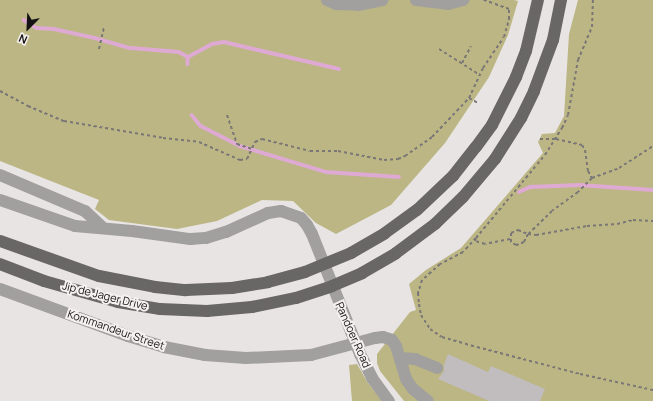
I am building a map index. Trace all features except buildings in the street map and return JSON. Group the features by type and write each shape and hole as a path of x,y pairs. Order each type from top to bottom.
{"main road":[{"name":"Jip de Jager Drive","path":"0,241 99,276 136,284 175,289 213,289 250,285 290,276 324,265 368,244 404,220 440,188 464,162 492,125 516,77 526,51 538,0"},
{"name":"Jip de Jager Drive","path":"0,264 44,281 111,300 138,306 182,311 208,311 252,307 296,298 332,286 378,264 414,241 446,214 480,179 509,139 534,91 553,40 561,0"}],"street":[{"path":"327,0 336,4 359,5 382,0"},
{"path":"416,0 448,4 463,0"},
{"path":"0,175 85,211 103,228"},
{"name":"Pandoer Road","path":"0,200 75,226 190,239 206,238 226,232 268,213 281,211 300,218 307,224 355,344 372,378 389,401"},
{"name":"Kommandeur Street","path":"0,289 128,336 164,347 205,355 246,358 311,355 383,337 392,340 401,358 406,379 417,393 428,401"},
{"path":"401,358 415,359 437,368"}],"path":[{"path":"0,92 45,114 64,121 163,138 199,142 240,160 247,159 251,153 252,147 258,140 262,139 310,151 338,151 384,160 398,159 405,156 432,137 469,98 480,75 504,37 509,19 509,10 484,0"},
{"path":"593,0 592,27 578,60 568,115 556,139 545,155 463,252 440,264 422,280 418,293 419,304 421,315 430,329 442,337 580,374 653,390"},
{"path":"99,49 104,28"},
{"path":"462,63 471,46"},
{"path":"439,49 480,75"},
{"path":"469,98 478,103"},
{"path":"227,115 237,144 252,147"},
{"path":"540,139 556,139 582,145 585,150 588,171 592,178"},
{"path":"653,146 619,168 592,178 578,192 552,212 528,234 521,244 516,245 511,242 510,239 511,233 518,230 528,234 536,235 587,226 617,224 633,220 653,221"},
{"path":"476,238 475,241 485,244 510,239"}],"shaded area":[{"path":"0,0 518,1 508,35 489,77 445,143 391,205 336,234 316,223 293,201 262,200 217,221 177,229 109,220 95,209 99,200 0,161"},
{"path":"578,0 653,0 653,401 404,401 380,371 377,363 377,354 410,312 416,310 409,284 426,270 461,248 543,153 538,142 542,134 555,133 564,116 569,34"},
{"path":"357,364 368,383 382,401 352,401 349,365"}],"waterway":[{"path":"24,20 37,28 54,29 131,48 179,52 188,57 188,64"},
{"path":"188,57 212,44 224,42 339,69"},
{"path":"192,115 201,126 240,146 326,172 399,177"},
{"path":"519,192 530,187 579,185 653,190"}]}
